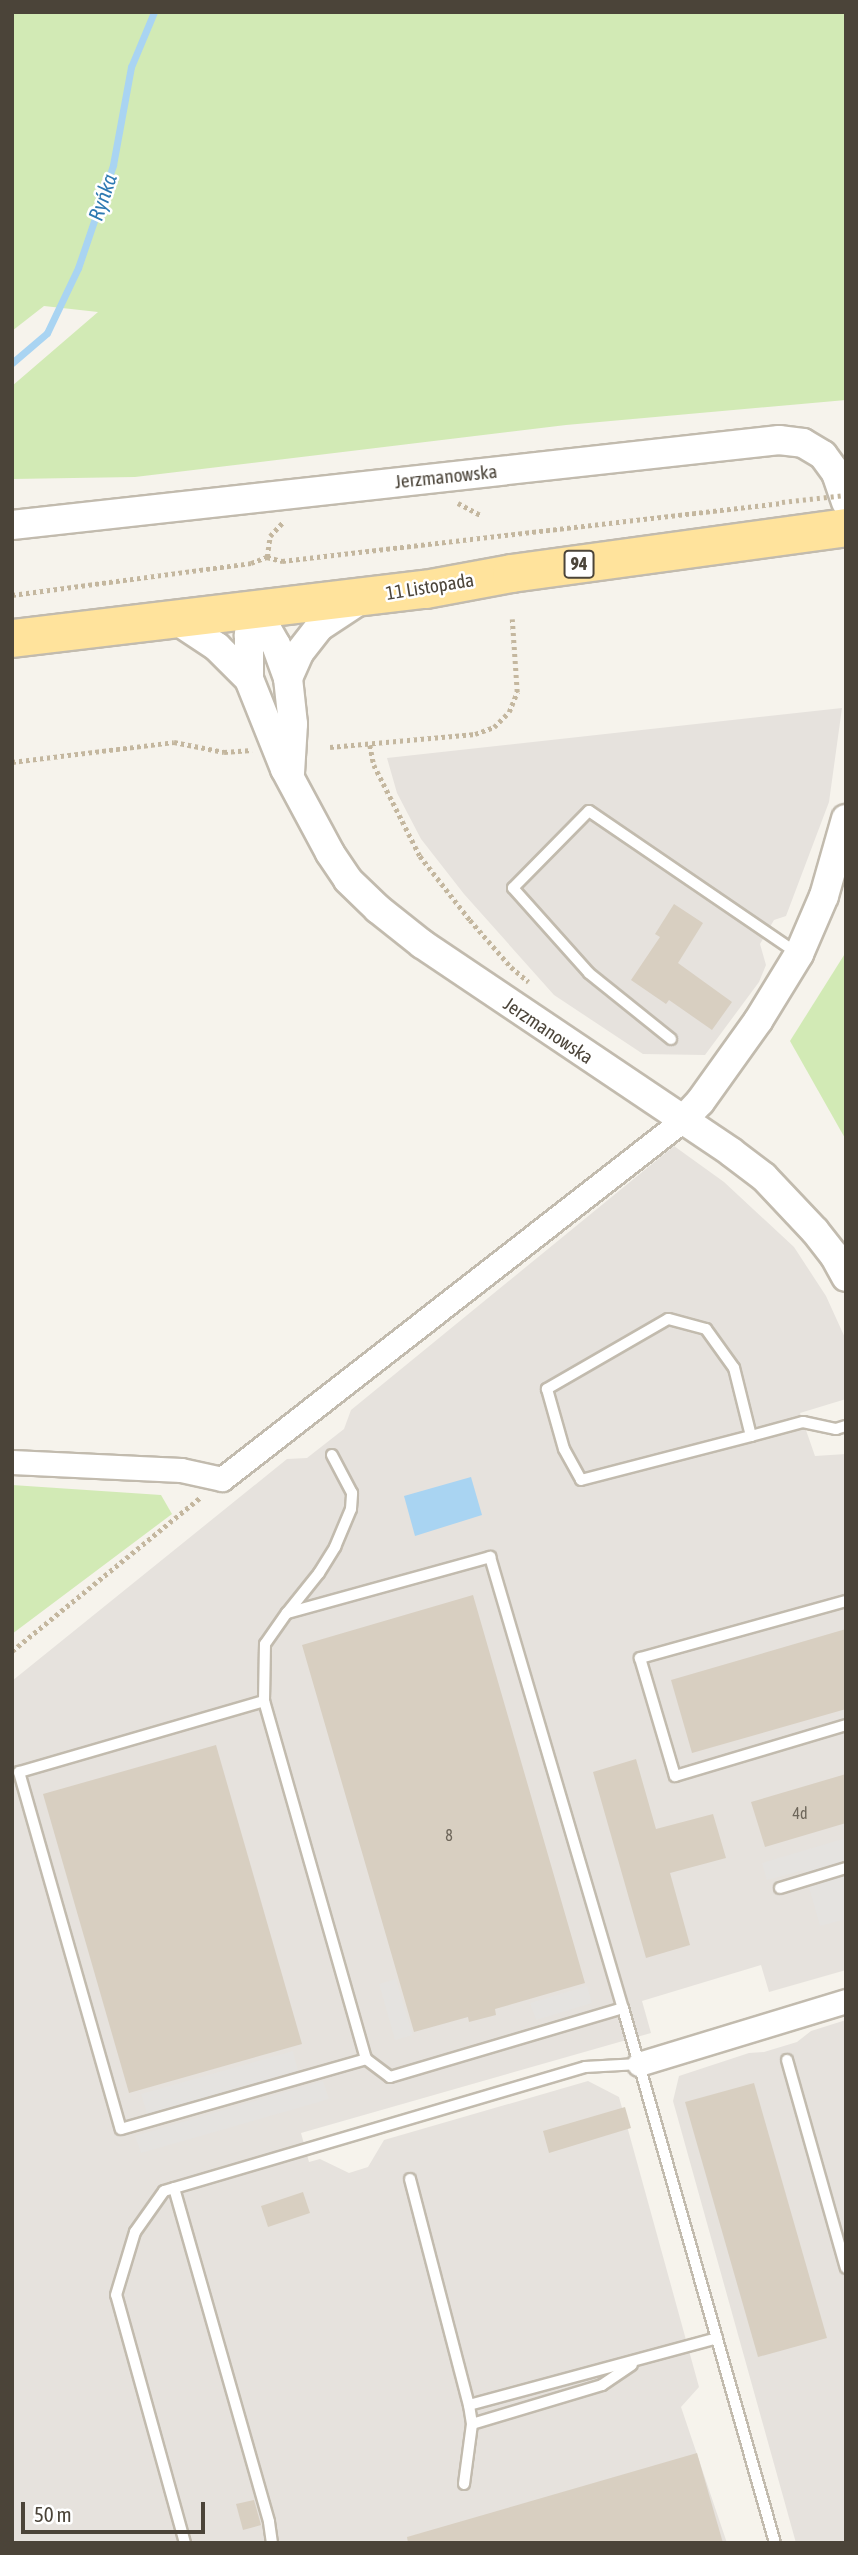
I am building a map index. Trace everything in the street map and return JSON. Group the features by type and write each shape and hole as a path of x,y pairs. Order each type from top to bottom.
{"main road":[{"name":"11 Listopada","path":"12,638 172,617 369,596 786,518 846,527"}],"street":[{"name":"Jerzmanowska","path":"12,525 779,440 803,443 822,455 836,473 846,502"},
{"path":"288,678 299,653 319,627 350,604 369,596"},
{"name":"Jerzmanowska","path":"256,608 249,635 249,679 267,729 330,853 348,880 378,909 422,944 764,1177 815,1231 834,1255 846,1277"},
{"path":"256,608 276,645 288,678 293,724 290,775"},
{"name":"Jerzmanowska","path":"172,617 217,647 249,679"},
{"path":"12,1462 181,1470 222,1479 683,1120 700,1102 758,1021 799,954 824,896 846,819"},
{"path":"639,2064 846,2001"}],"lane":[{"path":"671,1039 589,973 513,888 589,811 799,954"},
{"path":"751,1436 734,1368 706,1329 668,1320 547,1389 564,1449 581,1480 751,1436 803,1422 836,1429 846,1426"},
{"path":"332,1455 352,1493 351,1509 335,1547 319,1573 265,1644 264,1701 366,2059 390,2077 623,2008"},
{"path":"287,1613 490,1557 623,2008 775,2543"},
{"path":"846,1601 640,1658 675,1776 846,1725"},
{"path":"264,1701 19,1772 121,2129 366,2059"},
{"path":"780,1888 846,1868"},
{"path":"787,2060 846,2268"},
{"path":"185,2543 116,2295 135,2232 164,2191 585,2067 639,2064"},
{"path":"411,2179 469,2405 472,2424 464,2484"},
{"path":"174,2188 270,2522 272,2543"},
{"path":"469,2405 717,2338"},
{"path":"472,2424 602,2385 642,2359"}],"path":[{"path":"12,595 251,563 267,558 282,561 786,518 846,495"},
{"path":"330,747 475,734 502,720 517,692 512,619"},
{"path":"12,762 174,742 224,752 253,750"},
{"path":"370,745 374,765 403,828 431,873 511,967 539,990"},
{"path":"12,1651 222,1479"}],"shaded area":[{"path":"842,708 829,802 786,916 774,920 760,944 766,965 759,982 705,1055 643,1054 554,995 464,894 421,839 397,793 387,758"},
{"path":"674,1146 724,1182 794,1247 826,1296 846,1340 846,1399 800,1413 815,1456 846,1454 846,1970 769,1992 761,1965 642,2001 651,2033 301,2133 309,2162 320,2159 349,2173 368,2167 384,2140 588,2081 619,2097 699,2387 681,2407 727,2543 12,2543 12,1681 287,1459 307,1458 344,1429 351,1410"},
{"path":"846,1838 846,1919 820,1926 804,1870 767,1880 762,1863"},
{"path":"396,1979 413,2035 395,2040 379,1984"},
{"path":"587,1986 592,2003 536,2020 530,2003"},
{"path":"846,2020 846,2543 796,2543 673,2101 679,2076 749,2053 764,2052 797,2042 811,2031"},
{"path":"293,2051 298,2071 147,2114 141,2094"},
{"path":"323,2081 329,2099 141,2153 135,2136"}],"green space":[{"path":"12,12 846,12 846,400 566,425 135,477 12,479 12,386 98,312 44,306 12,331"},
{"path":"846,952 846,1140 790,1041"},
{"path":"12,1485 161,1495 172,1514 12,1634"}],"water":[{"path":"471,1477 482,1515 415,1536 404,1496"}],"building":[{"path":"674,904 703,923 678,963 732,1002 712,1030 669,1000 666,1004 631,980 660,937 655,934"},
{"path":"473,1595 585,1983 495,2009 496,2015 469,2022 468,2017 414,2032 302,1645"},
{"path":"846,1629 846,1709 692,1753 671,1680"},
{"path":"216,1745 302,2044 129,2093 43,1794"},
{"path":"636,1759 656,1829 713,1814 726,1858 670,1873 690,1945 646,1958 593,1772"},
{"path":"846,1774 846,1823 765,1847 751,1802"},
{"path":"754,2083 827,2338 758,2357 685,2102"},
{"path":"625,2107 631,2128 549,2153 543,2131"},
{"path":"303,2192 310,2213 268,2227 261,2206"},
{"path":"697,2453 723,2543 408,2543 407,2537"},
{"path":"254,2500 261,2525 243,2530 236,2504"}],"waterway":[{"name":"Ryńka","path":"12,363 47,333 78,268 113,165 131,67 154,12"}]}
